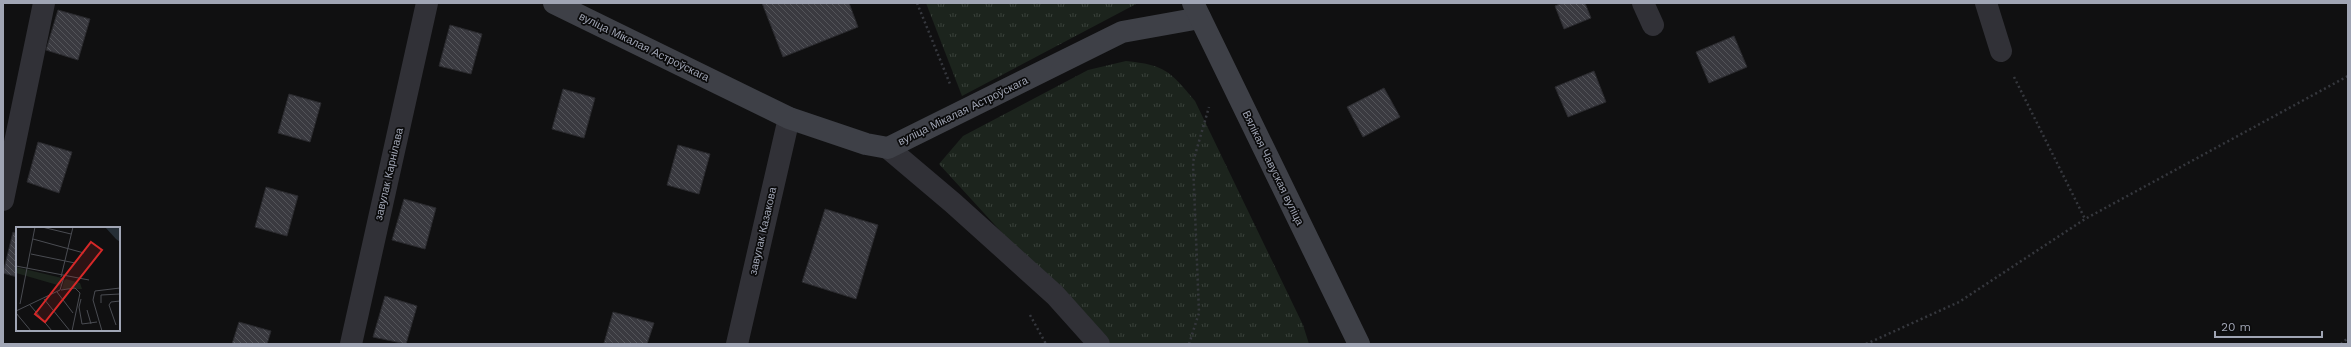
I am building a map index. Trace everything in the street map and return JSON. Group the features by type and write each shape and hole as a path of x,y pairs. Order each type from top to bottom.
{"main road":[{"name":"вуліца Мікалая Астроўскага","path":"554,3 789,118 866,144 888,148 1122,32 1197,10"},
{"name":"Вялікая Чавуская вуліца","path":"1197,10 1355,340"}],"street":[{"path":"3,200 44,3"},
{"name":"завулак Карнілава","path":"351,344 427,3"},
{"path":"1643,3 1653,25"},
{"path":"1986,3 2001,51"},
{"name":"завулак Казакова","path":"737,344 789,118"},
{"path":"888,148 953,202 1055,295 1099,344"}],"path":[{"path":"917,3 961,113"},
{"path":"2001,51 2085,219"},
{"path":"1189,344 1199,313 1193,162 1222,62"},
{"path":"1866,344 1959,302 2085,219 2348,76"},
{"path":"2341,344 2348,338"}],"green space":[{"path":"926,3 1138,3 962,96"},
{"path":"1126,61 1150,65 1166,71 1195,101 1303,325 1309,344 1099,344 1038,272 939,164 963,136 1088,70"}],"building":[{"path":"762,3 849,3 858,27 783,57"},
{"path":"1562,3 1585,3 1591,18 1564,29 1555,6"},
{"path":"58,10 90,19 78,60 46,50"},
{"path":"450,25 482,34 471,74 439,66"},
{"path":"1734,36 1747,67 1709,83 1696,52"},
{"path":"1594,71 1606,102 1568,117 1555,87"},
{"path":"1384,88 1400,117 1363,137 1347,107"},
{"path":"563,89 595,98 584,138 552,129"},
{"path":"289,94 321,103 310,142 278,133"},
{"path":"38,142 72,152 59,193 27,182"},
{"path":"678,145 710,154 699,194 667,185"},
{"path":"266,187 298,196 287,236 255,227"},
{"path":"404,199 436,208 425,249 392,240"},
{"path":"825,209 878,225 856,299 802,282"},
{"path":"13,232 16,234 16,277 3,273"},
{"path":"385,296 417,306 406,344 373,337"},
{"path":"613,312 654,323 647,344 604,343"},
{"path":"239,322 271,331 267,344 232,344"}]}
